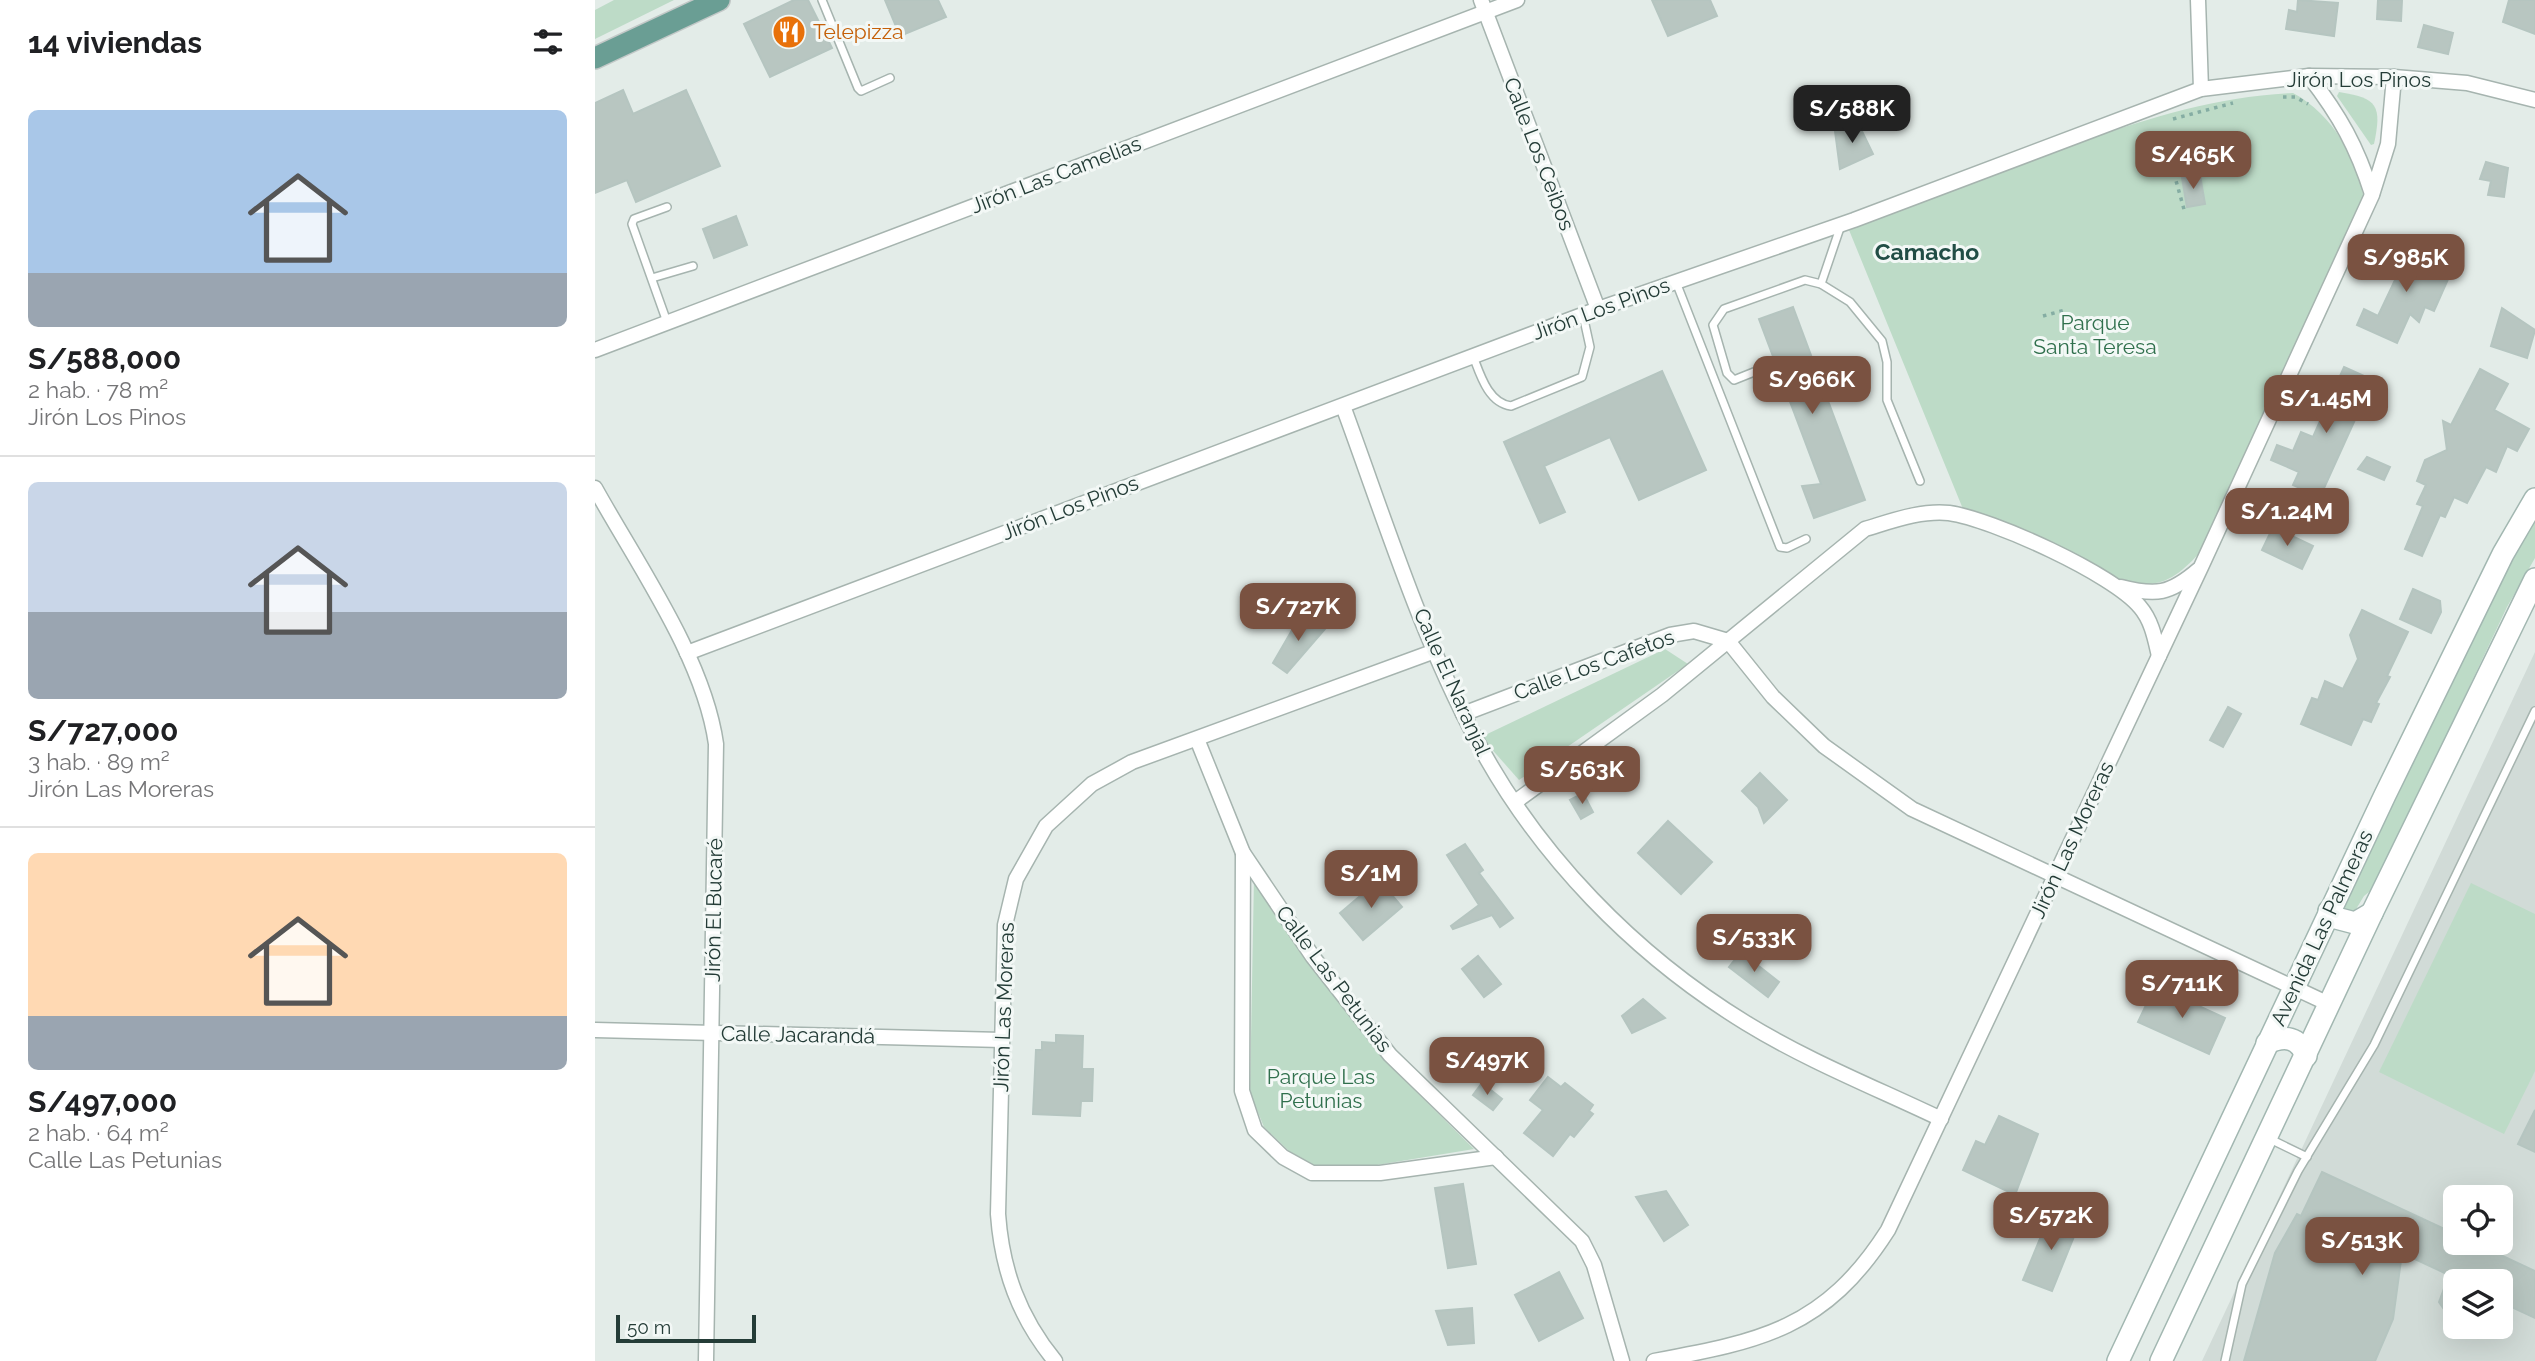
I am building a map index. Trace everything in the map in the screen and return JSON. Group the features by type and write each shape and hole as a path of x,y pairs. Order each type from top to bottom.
{"main road":[{"path":"595,58 719,0"},
{"name":"Avenida Las Palmeras","path":"2124,1356 2329,911 2503,554 2535,499"},
{"name":"Avenida Las Palmeras","path":"2161,1361 2372,913 2535,579"},
{"path":"2329,911 2336,918 2355,923 2372,913"},
{"path":"2267,1043 2286,1037 2296,1040 2306,1056"}],"street":[{"name":"Jirón Las Camelias","path":"595,349 1483,7 1517,0"},
{"path":"2198,0 2201,89"},
{"name":"Calle Los Ceibos","path":"1483,7 1598,309"},
{"path":"2309,76 2337,112 2358,152 2372,195"},
{"name":"Jirón Los Pinos","path":"687,653 1598,309 1841,225 2201,89 2309,76 2394,77 2467,83 2535,100"},
{"name":"Jirón Las Moreras","path":"1654,1361 1769,1335 1809,1315 1860,1270 1888,1230 2201,567 2372,195 2388,144 2394,77"},
{"name":"Calle El Naranjal","path":"1342,406 1435,651 1463,714 1515,802 1589,894 1644,947 1687,983 1781,1044 1941,1119"},
{"name":"Jirón El Bucaré","path":"595,488 687,653 709,705 716,754 706,1361"},
{"name":"Calle Los Cafetos","path":"1515,802 1662,695 1865,530 1906,516 1946,513 1966,516 2013,534 2119,586 2149,594 2179,587 2201,567"},
{"name":"Calle Los Cafetos","path":"2119,586 2142,608 2154,631 2159,656"},
{"name":"Calle Los Cafetos","path":"1463,714 1669,635 1694,631 1727,641"},
{"path":"1727,641 1773,697 1824,746 1912,809 2330,1005"},
{"name":"Jirón Las Moreras","path":"1055,1361 1035,1335 1017,1303 1002,1250 997,1196 1005,925 1016,879 1035,842 1060,811 1092,784 1132,762 1435,651"},
{"name":"Calle Las Petunias","path":"1196,739 1243,853 1313,957 1390,1055 1582,1241 1594,1265 1622,1361"},
{"path":"1243,853 1242,1091 1255,1130 1283,1157 1312,1173 1380,1173 1462,1159 1496,1157"},
{"name":"Calle Jacarandá","path":"595,1030 1002,1040"}],"lane":[{"path":"821,0 858,88 861,90 890,78"},
{"path":"667,207 634,219 632,224 667,322"},
{"path":"1821,284 1841,225"},
{"path":"652,278 693,266"},
{"path":"1759,370 1734,380 1727,373 1713,325 1724,309 1804,280 1821,284 1850,302 1881,341 1887,362 1887,400 1920,481"},
{"path":"1677,282 1780,547 1787,548 1806,539"},
{"path":"1473,356 1484,386 1501,403 1511,407 1582,377 1590,347 1583,315"},
{"path":"2225,1361 2242,1284 2307,1157 2374,1045 2535,711"},
{"path":"2268,1138 2307,1157"}],"path":[{"path":"2276,98 2295,97 2313,109"},
{"path":"2168,120 2235,103"},
{"path":"2163,150 2173,170 2185,213"},
{"path":"2043,316 2065,310"}],"shaded area":[{"path":"2535,652 2535,1361 2202,1361"}],"green space":[{"path":"614,0 674,0 595,39 595,10"},
{"path":"2339,92 2362,97 2374,106 2377,121 2374,144 2371,145 2337,96"},
{"name":"Parque Santa Teresa","path":"2293,93 2320,113 2341,139 2356,170 2365,202 2203,549 2168,579 2158,583 2136,584 2122,581 1963,509 1849,230 2025,161 2136,123 2239,98"},
{"path":"2535,518 2535,558 2507,607 2374,888 2364,896 2353,914 2343,912 2342,905 2513,554"},
{"path":"1665,649 1688,664 1519,780 1481,737"},
{"name":"Parque Las Petunias","path":"1254,877 1306,961 1385,1061 1474,1149 1377,1165 1316,1166 1290,1152 1264,1127 1250,1093"},
{"path":"2471,883 2535,914 2535,1071 2504,1134 2379,1072"}],"building":[{"path":"794,0 808,0 832,48 770,77 744,24"},
{"path":"885,0 938,0 946,17 900,36"},
{"path":"1652,0 1710,0 1717,16 1668,36"},
{"path":"2298,0 2338,3 2334,36 2286,29 2289,10 2297,12"},
{"path":"2378,0 2402,0 2401,21 2377,19"},
{"path":"2509,0 2535,0 2535,34 2503,22"},
{"path":"2424,25 2453,33 2448,54 2418,47"},
{"path":"623,90 633,114 686,90 720,166 636,202 627,180 595,193 595,103"},
{"path":"1857,121 1873,154 1840,169 1835,131"},
{"path":"2486,162 2508,168 2504,197 2488,195 2491,181 2480,179"},
{"path":"2200,175 2205,204 2187,207 2182,178"},
{"path":"736,216 747,245 714,258 703,229"},
{"path":"2406,249 2440,264 2437,271 2449,277 2434,311 2425,307 2419,322 2410,314 2397,343 2357,325 2364,309 2378,316 2396,278 2381,271 2388,254 2401,260"},
{"path":"1793,307 1865,500 1814,518 1802,486 1821,484 1759,319"},
{"path":"2502,308 2535,330 2527,358 2491,346"},
{"path":"2344,367 2373,380 2320,497 2293,485 2299,472 2271,460 2277,445 2293,451 2301,432 2313,437"},
{"path":"2480,369 2508,384 2494,410 2529,429 2517,451 2507,446 2496,472 2486,467 2467,503 2454,497 2445,517 2440,515 2422,556 2405,549 2423,506 2417,504 2426,485 2417,481 2425,460 2447,450 2443,421 2451,425"},
{"path":"1662,371 1706,470 1639,500 1610,437 1544,466 1565,512 1540,523 1504,442"},
{"path":"2367,457 2390,467 2384,480 2358,469"},
{"path":"2273,527 2313,546 2302,569 2262,550"},
{"path":"2413,589 2440,601 2441,612 2431,633 2400,619"},
{"path":"2362,610 2408,632 2387,676 2390,677 2376,703 2379,704 2371,722 2363,719 2351,745 2301,724 2312,698 2318,700 2325,681 2343,689 2358,659 2350,635"},
{"path":"1302,613 1325,629 1287,673 1273,663"},
{"path":"2228,707 2241,714 2223,747 2210,740"},
{"path":"1760,773 1787,800 1764,823 1758,807 1742,791"},
{"path":"1583,793 1593,812 1581,819 1570,800"},
{"path":"1668,821 1712,862 1681,894 1638,853"},
{"path":"1465,844 1483,870 1479,873 1513,918 1500,927 1492,915 1453,929 1451,926 1479,905 1447,855"},
{"path":"1379,880 1402,907 1363,940 1340,913"},
{"path":"1741,952 1779,982 1768,997 1729,967"},
{"path":"1478,956 1501,984 1484,997 1462,969"},
{"path":"2155,986 2225,1018 2209,1054 2138,1022"},
{"path":"1643,999 1665,1018 1632,1033 1622,1016"},
{"path":"1056,1035 1083,1036 1082,1069 1093,1069 1092,1101 1081,1101 1080,1116 1033,1114 1036,1050 1042,1050 1042,1042 1056,1043"},
{"path":"1548,1077 1561,1087 1565,1083 1593,1105 1589,1111 1593,1114 1574,1137 1570,1134 1553,1156 1524,1133 1543,1110 1530,1100"},
{"path":"1482,1083 1502,1099 1493,1110 1473,1095"},
{"path":"2535,1110 2535,1152 2518,1144"},
{"path":"1999,1116 2038,1134 2015,1195 1963,1170 1976,1141 1985,1145"},
{"path":"2322,1172 2443,1228 2443,1255 2501,1255 2535,1271 2535,1318 2513,1308 2513,1269 2443,1269 2443,1272 2402,1253 2393,1319 2375,1361 2244,1361 2275,1253 2297,1214 2301,1216"},
{"path":"1463,1184 1476,1264 1448,1268 1435,1188"},
{"path":"1666,1191 1688,1225 1664,1241 1636,1197"},
{"path":"2051,1212 2079,1224 2052,1291 2023,1280"},
{"path":"1559,1272 1583,1318 1539,1341 1515,1295"},
{"path":"2443,1291 2443,1308 2439,1302"},
{"path":"1472,1308 1474,1343 1448,1345 1436,1311"}],"place":[{"name":"Telepizza","path":"789,32"}],"district":[{"name":"Camacho","path":"1927,252"}]}
